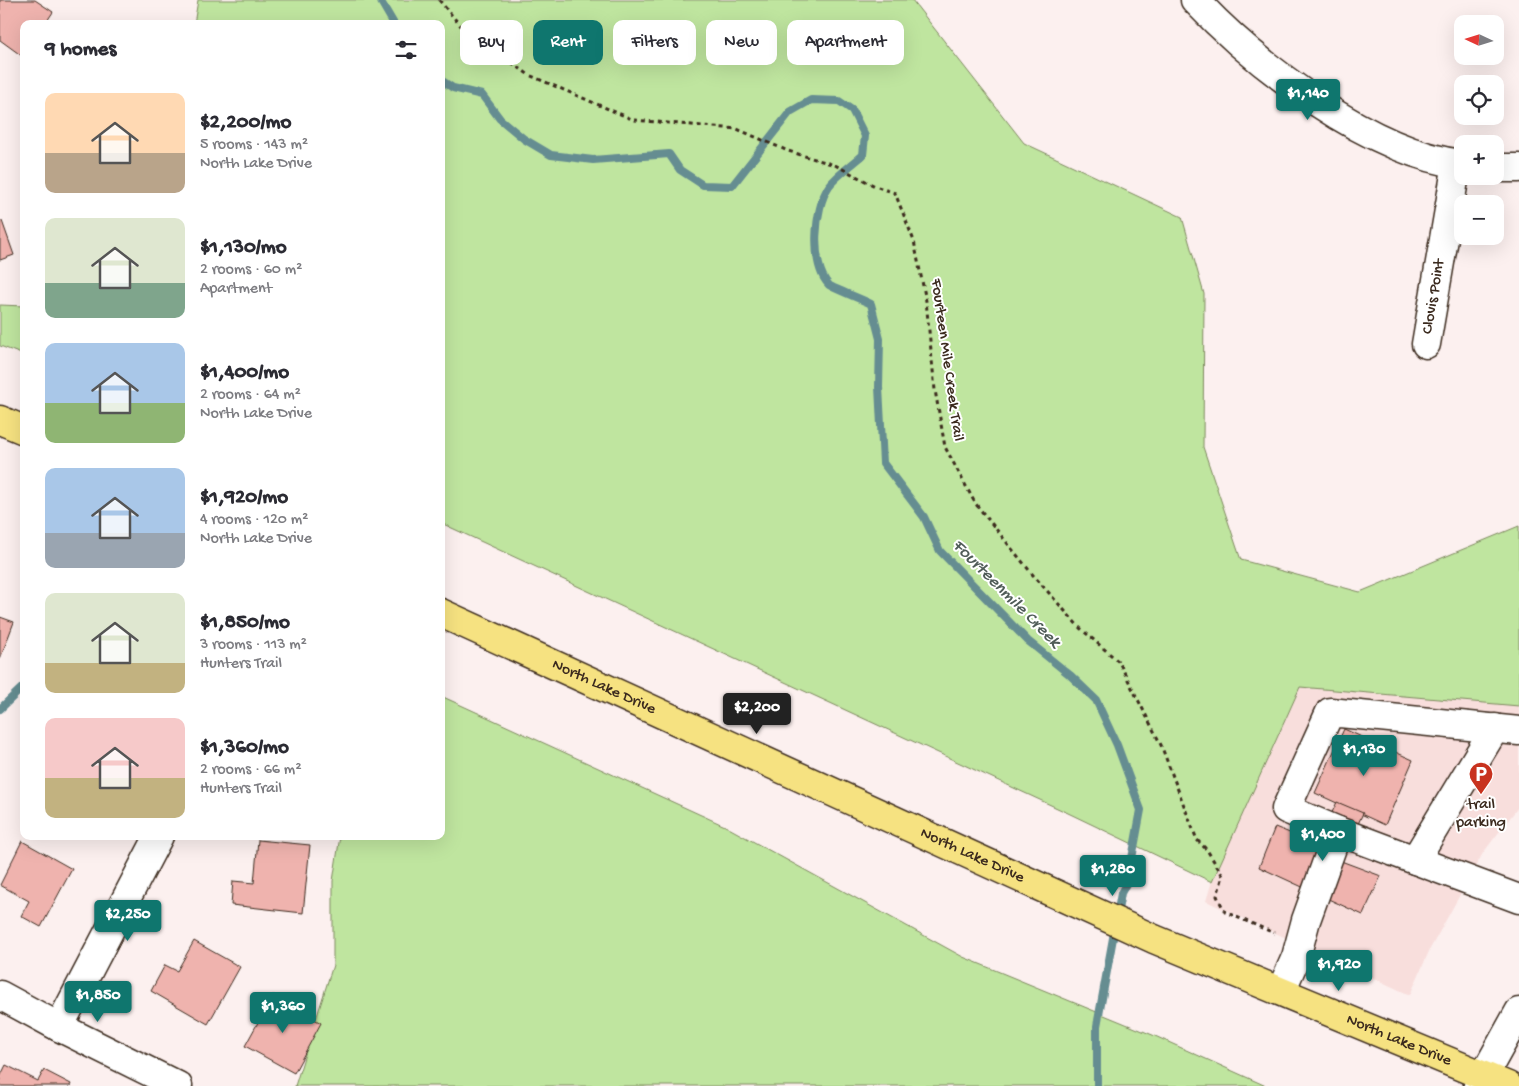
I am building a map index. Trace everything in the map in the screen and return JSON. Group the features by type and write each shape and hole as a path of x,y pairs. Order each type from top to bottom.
{"main road":[{"path":"0,420 20,428"},
{"name":"North Lake Drive","path":"445,616 1056,895 1282,991 1480,1081 1508,1086"}],"street":[{"path":"1195,0 1239,42 1306,94 1360,129 1383,141 1454,162"},
{"path":"1504,168 1519,168"},
{"name":"Clovis Point","path":"1426,344 1456,185"},
{"path":"1415,860 1507,729 1330,712 1286,809 1338,832 1519,900"},
{"path":"1282,991 1296,957 1306,920 1338,832"},
{"path":"59,1027 158,840"},
{"path":"0,995 59,1027 178,1086"},
{"path":"1480,1081 1519,1012"}],"path":[{"name":"Fourteen Mile Creek Trail","path":"439,0 460,25 529,75 634,120 737,129 788,151 835,164 875,186 895,193 914,241 926,302 935,390 944,447 975,503 1033,575 1080,628 1119,662 1161,745 1197,840 1207,850 1223,876 1217,896 1225,912 1275,934 1272,939"}],"shaded area":[{"path":"1300,687 1519,706 1519,806 1483,853 1430,949 1410,995 1206,901 1212,881"}],"green space":[{"path":"198,0 912,0 1024,143 1182,217 1204,294 1203,447 1241,560 1360,592 1519,526 1519,706 1300,687 1212,882 1068,813 445,525 445,20 195,20"},
{"path":"0,305 20,306 20,354 0,346"},
{"path":"445,698 725,826 963,957 1155,1036 1266,1086 295,1086 333,965 333,881 339,840 445,840"}],"building":[{"path":"0,0 35,0 53,12 48,20 20,20 20,55 0,40"},
{"path":"0,221 2,221 14,255 0,260"},
{"path":"0,617 14,622 0,659"},
{"path":"1344,729 1413,760 1385,825 1315,793"},
{"path":"1337,802 1363,813 1341,861 1381,876 1363,915 1259,867 1275,827 1317,844"},
{"path":"258,840 310,845 303,913 231,905 233,881 254,883"},
{"path":"22,841 72,869 41,927 21,916 29,901 0,885"},
{"path":"194,941 240,967 208,1024 151,991 165,965 177,971"},
{"path":"273,995 321,1023 294,1073 245,1046"},
{"path":"6,1065 38,1081 44,1070 71,1084 70,1086 0,1086 0,1077"}],"waterway":[{"name":"Fourteenmile Creek","path":"380,0 392,20"},
{"name":"Fourteenmile Creek","path":"445,83 453,88 482,95 500,119 524,139 551,155 593,160 669,154 680,170 703,185 732,186 790,112 811,100 839,101 852,110 865,136 863,155 836,178 824,196 817,222 817,251 823,276 829,285 871,304 880,339 879,387 883,463 924,517 940,551 1028,641 1070,675 1096,700 1117,745 1141,810 1128,880 1121,893 1117,916"},
{"path":"0,709 20,690"},
{"name":"Fourteenmile Creek","path":"1097,1086 1097,1026 1115,927"}],"place":[{"name":"trail parking","path":"1481,795"}]}
